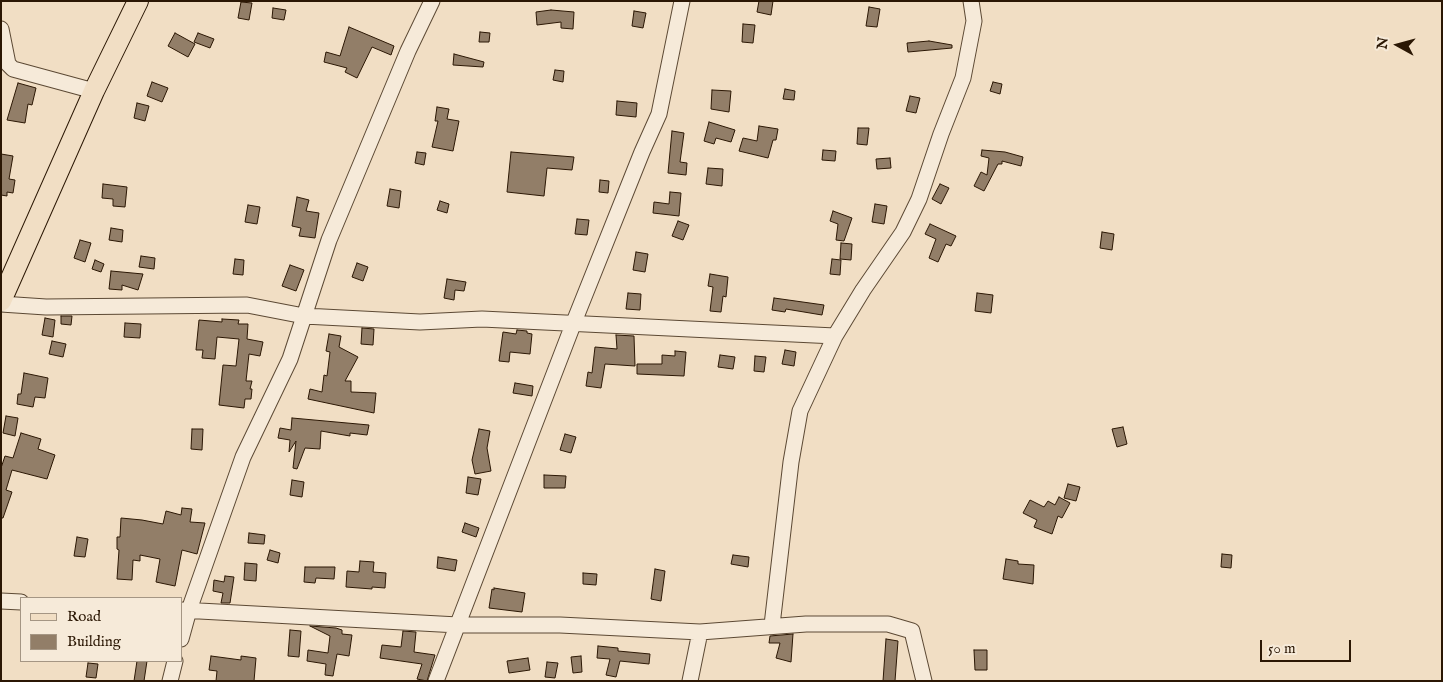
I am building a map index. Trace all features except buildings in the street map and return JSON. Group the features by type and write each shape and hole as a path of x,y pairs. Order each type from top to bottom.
{"main road":[{"path":"1,303 94,91 138,1"}],"street":[{"path":"182,632 185,610 243,457 290,359 329,240 408,51 432,1"},
{"path":"436,681 574,322 638,161 659,114 682,1"},
{"path":"772,625 791,462 800,411 834,336 903,232 920,199 941,134 963,78 974,21 971,1"},
{"path":"1,29 8,64 14,69 94,91"},
{"path":"1,303 46,306 247,305 304,316 420,322 482,319 574,322 834,336"},
{"path":"1,601 20,602"},
{"path":"185,610 458,625 560,625 700,632 772,625 888,624 912,630 924,681"},
{"path":"690,681 700,632"},
{"path":"170,681 175,662"}]}
